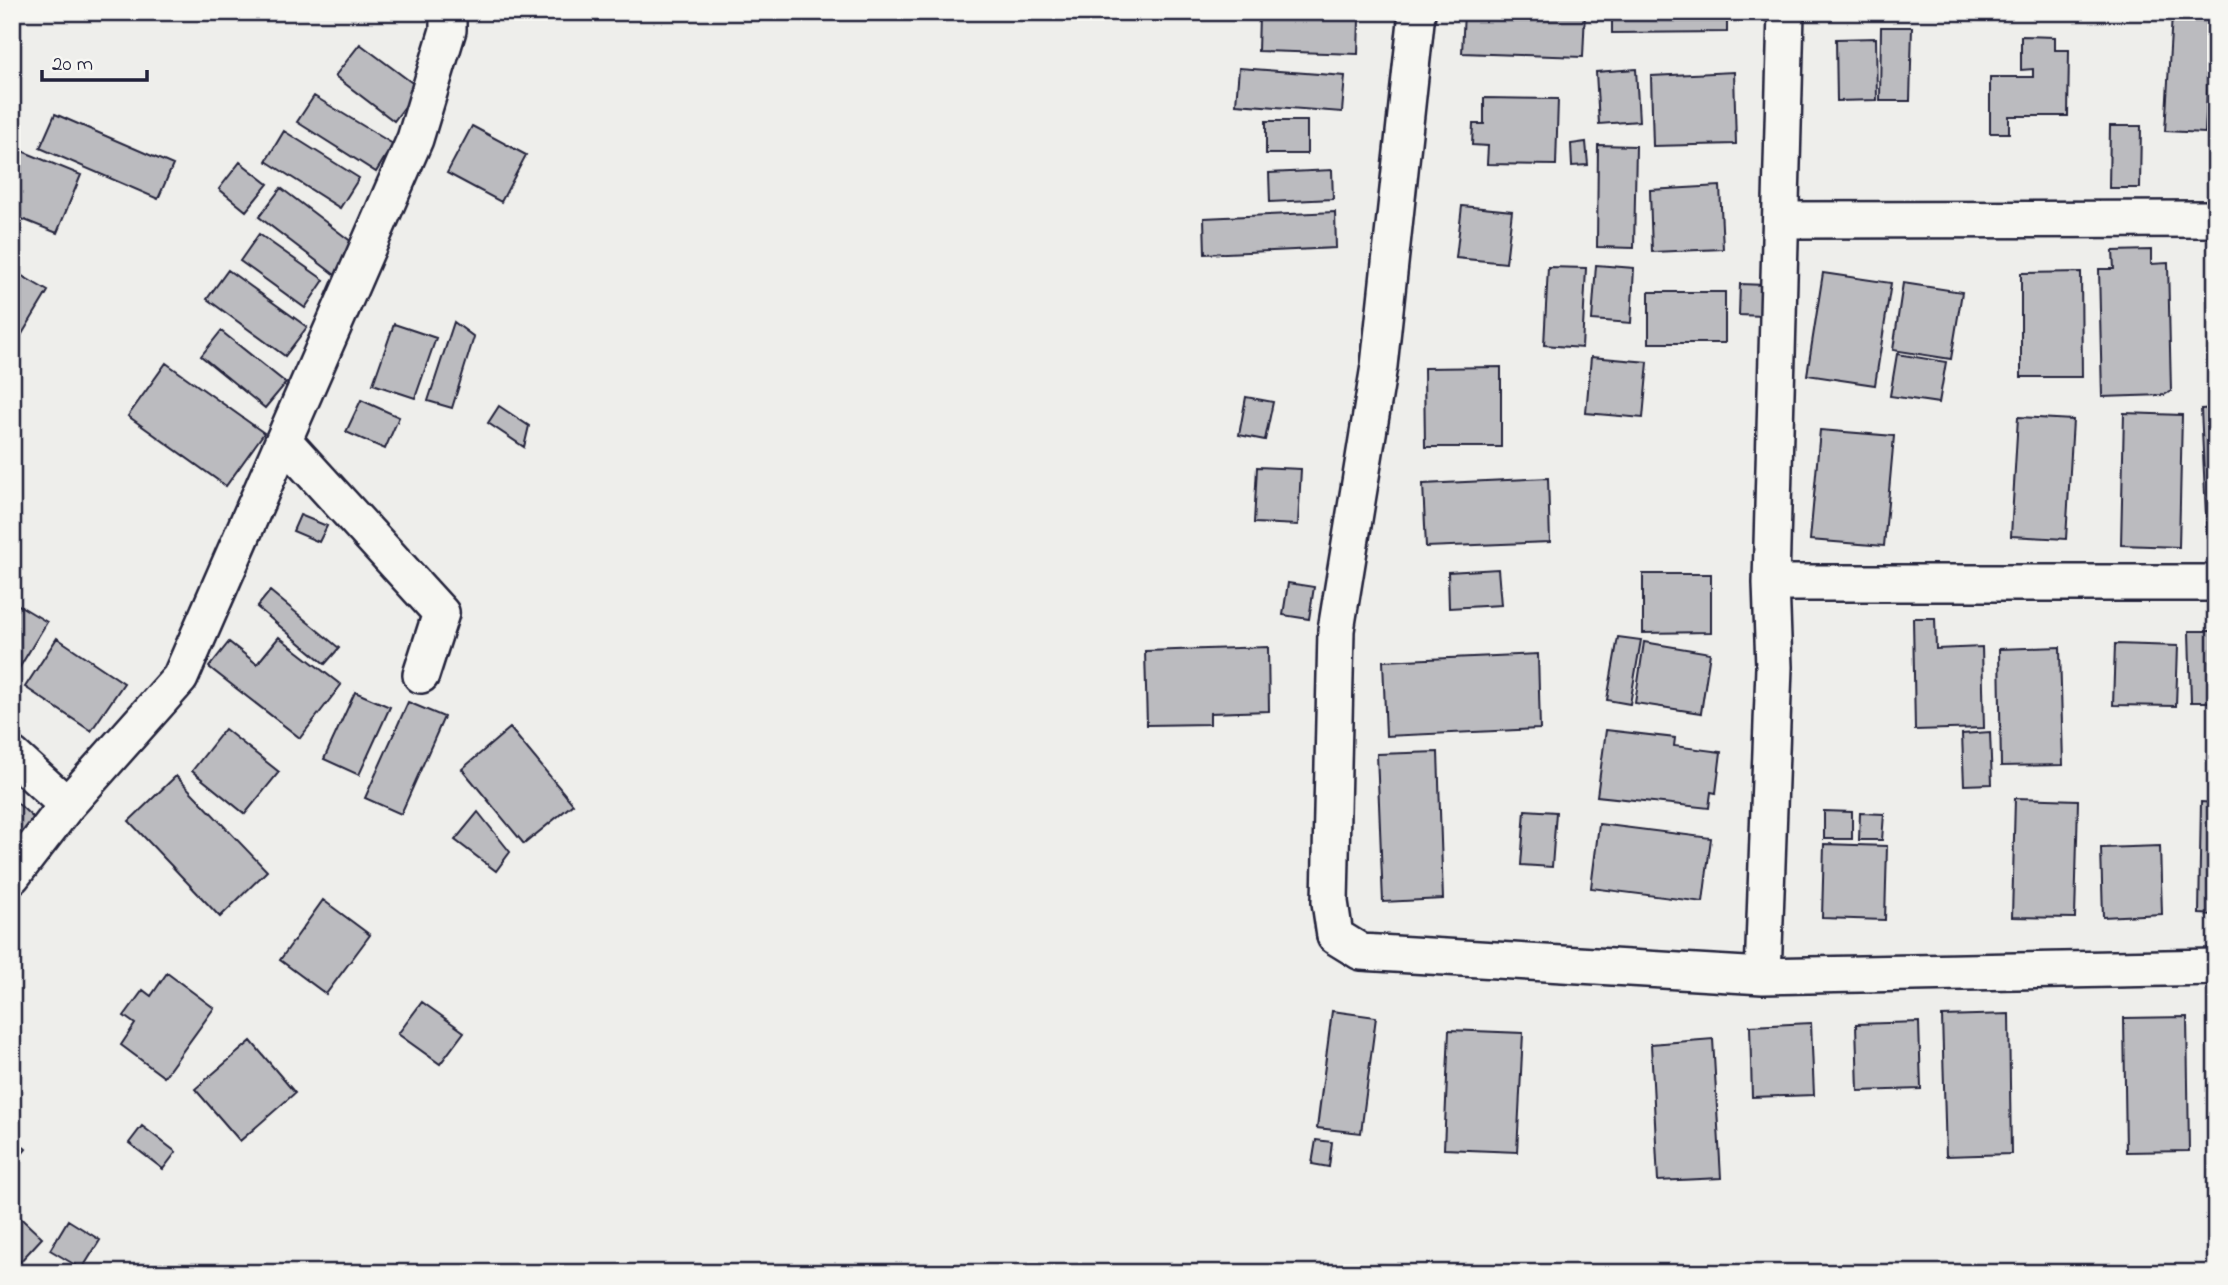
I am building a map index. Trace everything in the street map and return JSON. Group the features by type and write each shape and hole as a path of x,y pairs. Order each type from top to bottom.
{"street":[{"path":"12,876 67,805 180,678 415,139 448,30 448,12"},
{"path":"1417,12 1379,366 1336,630 1330,902 1335,936 1361,952 1763,976 2216,967"},
{"path":"1763,976 1774,667 1771,583 1786,12"},
{"path":"1781,220 2216,219"},
{"path":"284,441 441,613 421,675"},
{"path":"1771,583 2216,583"},
{"path":"12,755 67,805"}],"building":[{"path":"1464,12 1585,12 1583,57 1462,53"},
{"path":"1612,12 1727,12 1727,32 1612,33"},
{"path":"2172,15 2211,17 2205,133 2165,131"},
{"path":"1259,16 1359,19 1358,54 1258,51"},
{"path":"1881,27 1912,27 1910,101 1880,101"},
{"path":"2021,36 2055,37 2055,50 2069,50 2068,116 2009,116 2009,133 1990,133 1990,77 2033,77 2033,69 2021,70"},
{"path":"1876,38 1877,100 1837,101 1836,39"},
{"path":"360,44 419,88 394,121 335,76"},
{"path":"1239,68 1345,76 1342,112 1236,104"},
{"path":"1636,69 1639,121 1599,124 1596,72"},
{"path":"1734,72 1736,144 1653,146 1651,76"},
{"path":"314,96 393,144 376,172 297,122"},
{"path":"1484,98 1558,99 1556,165 1487,164 1488,146 1472,145 1473,124 1484,124"},
{"path":"55,114 173,165 158,199 40,148"},
{"path":"1266,121 1307,121 1307,154 1266,154"},
{"path":"472,126 526,155 501,202 447,173"},
{"path":"2110,126 2141,126 2140,188 2109,188"},
{"path":"284,131 359,178 340,208 266,161"},
{"path":"1586,142 1588,165 1572,166 1571,144"},
{"path":"1598,145 1636,146 1634,248 1597,247"},
{"path":"12,147 81,175 57,233 12,215"},
{"path":"240,162 268,184 246,211 219,189"},
{"path":"1332,170 1333,199 1270,202 1269,173"},
{"path":"1720,186 1723,249 1652,252 1650,190"},
{"path":"281,188 357,246 335,275 259,217"},
{"path":"1462,206 1512,211 1506,263 1456,258"},
{"path":"1335,212 1336,248 1205,254 1204,218"},
{"path":"259,234 324,280 305,308 240,261"},
{"path":"2151,250 2151,264 2168,263 2171,391 2164,395 2102,397 2099,269 2114,269 2113,251"},
{"path":"1596,265 1634,268 1631,323 1592,320"},
{"path":"1548,267 1586,268 1582,348 1544,345"},
{"path":"12,270 48,291 16,344 12,342"},
{"path":"228,270 307,327 285,356 207,299"},
{"path":"2081,272 2082,377 2021,377 2021,273"},
{"path":"1823,273 1891,283 1875,385 1807,375"},
{"path":"1903,283 1962,292 1951,359 1893,350"},
{"path":"1740,284 1765,285 1763,316 1739,315"},
{"path":"1649,292 1725,292 1725,343 1649,343"},
{"path":"454,322 474,337 452,408 428,401"},
{"path":"394,324 436,338 415,398 373,384"},
{"path":"221,331 286,383 265,408 201,356"},
{"path":"1897,354 1946,362 1939,403 1890,396"},
{"path":"1591,357 1648,362 1643,418 1586,413"},
{"path":"166,363 264,433 226,486 128,416"},
{"path":"1501,367 1501,447 1425,447 1424,368"},
{"path":"1246,397 1273,402 1265,440 1239,435"},
{"path":"361,400 399,417 385,449 346,432"},
{"path":"499,406 529,426 524,447 488,423"},
{"path":"2216,408 2216,536 2207,537 2201,409"},
{"path":"2124,413 2182,415 2179,547 2121,545"},
{"path":"2018,417 2073,420 2066,539 2011,536"},
{"path":"1820,430 1894,436 1884,546 1810,540"},
{"path":"1257,467 1301,469 1298,525 1254,523"},
{"path":"1548,478 1550,542 1426,547 1423,484"},
{"path":"300,515 327,526 319,542 293,531"},
{"path":"1498,569 1501,605 1449,608 1448,572"},
{"path":"1643,574 1711,574 1711,632 1643,633"},
{"path":"1288,583 1314,587 1309,619 1283,615"},
{"path":"270,591 339,648 325,664 257,607"},
{"path":"12,601 47,622 18,670 12,666"},
{"path":"1913,618 1935,618 1936,649 1982,647 1984,728 1915,730"},
{"path":"2189,631 2216,631 2216,702 2191,702"},
{"path":"279,637 341,685 300,738 209,667 229,642 257,664"},
{"path":"1618,637 1641,640 1630,704 1607,700"},
{"path":"57,638 124,683 91,731 25,687"},
{"path":"1644,642 1710,653 1701,713 1635,703"},
{"path":"2115,644 2178,646 2176,706 2113,705"},
{"path":"1268,647 1269,711 1210,713 1210,724 1147,725 1145,651"},
{"path":"2060,647 2063,765 2001,766 1999,649"},
{"path":"1538,654 1540,729 1386,736 1383,661"},
{"path":"355,692 390,707 359,775 324,759"},
{"path":"408,702 444,717 401,814 365,798"},
{"path":"510,728 573,804 524,844 462,769"},
{"path":"225,729 279,772 245,814 192,771"},
{"path":"1606,730 1675,738 1674,746 1721,752 1716,793 1711,792 1709,808 1597,796"},
{"path":"1990,732 1992,784 1964,785 1962,734"},
{"path":"1438,752 1443,899 1383,902 1377,754"},
{"path":"176,776 267,871 220,917 129,821"},
{"path":"12,798 40,824 12,853"},
{"path":"2015,798 2078,800 2075,918 2012,917"},
{"path":"2201,802 2216,803 2216,915 2199,914"},
{"path":"1525,810 1556,812 1552,867 1521,865"},
{"path":"1824,811 1852,812 1852,839 1824,839"},
{"path":"478,812 510,852 496,871 455,840"},
{"path":"1860,813 1884,814 1882,840 1859,840"},
{"path":"1599,824 1711,838 1703,902 1591,888"},
{"path":"1824,844 1887,846 1885,920 1822,918"},
{"path":"2160,846 2162,914 2103,917 2101,848"},
{"path":"323,900 370,935 326,994 280,960"},
{"path":"167,973 214,1008 164,1077 121,1045 135,1024 124,1016 143,990 151,996"},
{"path":"422,1002 464,1032 440,1064 398,1034"},
{"path":"1332,1011 1376,1017 1361,1133 1317,1128"},
{"path":"2009,1014 2011,1154 1946,1156 1942,1016"},
{"path":"2187,1017 2189,1151 2126,1152 2124,1018"},
{"path":"1919,1022 1921,1089 1858,1091 1856,1024"},
{"path":"1811,1023 1814,1095 1752,1097 1750,1026"},
{"path":"1449,1030 1523,1033 1517,1152 1444,1149"},
{"path":"1713,1039 1721,1178 1658,1181 1651,1044"},
{"path":"251,1041 295,1093 240,1141 195,1089"},
{"path":"142,1126 176,1152 163,1169 129,1143"},
{"path":"12,1137 26,1149 12,1166"},
{"path":"1316,1140 1332,1142 1329,1167 1312,1164"},
{"path":"12,1210 42,1238 18,1264 12,1259"},
{"path":"68,1220 100,1240 82,1269 50,1250"}]}
